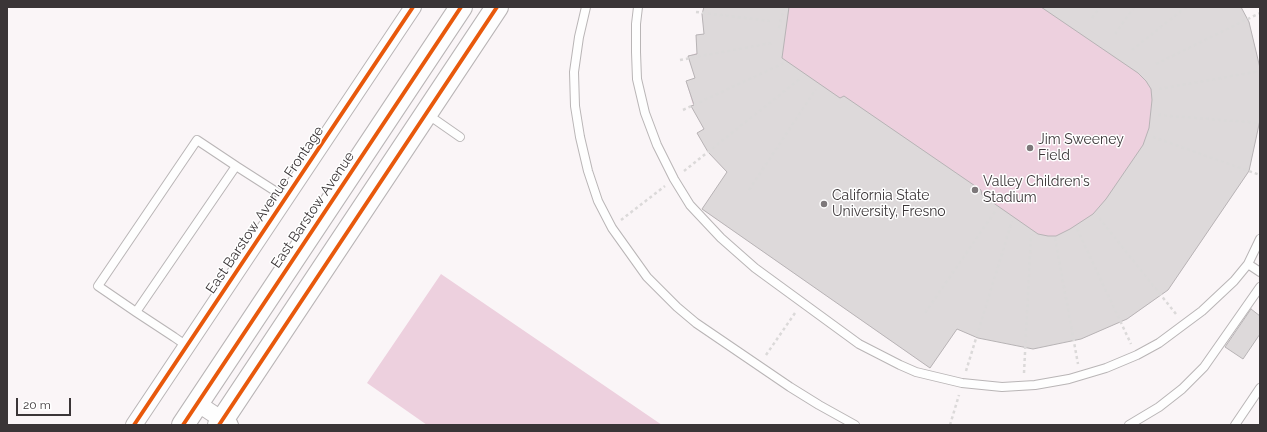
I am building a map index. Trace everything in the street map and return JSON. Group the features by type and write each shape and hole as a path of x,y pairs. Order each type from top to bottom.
{"main road":[{"name":"East Barstow Avenue","path":"183,425 461,7"},
{"path":"224,423 497,7"}],"street":[{"name":"East Barstow Avenue Frontage","path":"134,425 413,7"},
{"path":"197,403 224,423"}],"lane":[{"path":"586,7 579,37 574,72 575,106 588,171 598,200 612,228 647,277 677,307 696,323 819,405 855,425"},
{"path":"638,7 636,24 636,52 638,79 644,113 657,145 674,179 690,204 737,253 802,303 859,344 916,372 962,383 1002,387 1035,385 1080,376 1106,368 1137,355 1159,343 1221,294 1248,264 1260,239"},
{"path":"426,114 460,137"},
{"path":"187,346 98,286 132,235 197,140 286,198"},
{"path":"136,312 236,166"},
{"path":"1248,264 1260,272"},
{"path":"1129,425 1159,407 1182,389 1204,367 1260,287"},
{"path":"1235,425 1260,388"}],"path":[{"path":"779,28 784,7"},
{"path":"1092,18 1100,7"},
{"path":"1115,34 1134,7"},
{"path":"1132,50 1186,7"},
{"path":"696,12 770,21"},
{"path":"1156,64 1260,13"},
{"path":"680,60 771,43"},
{"path":"683,110 784,63"},
{"path":"1159,89 1260,72"},
{"path":"612,228 801,78"},
{"path":"749,190 816,89"},
{"path":"1158,115 1260,123"},
{"path":"1153,137 1260,176"},
{"path":"925,313 996,210"},
{"path":"1099,218 1184,324"},
{"path":"950,425 1012,221"},
{"path":"1077,229 1137,355"},
{"path":"1024,386 1031,234"},
{"path":"1055,238 1080,376"},
{"path":"759,365 802,303"}],"shaded area":[{"name":"Valley Children's Stadium","path":"704,7 1241,7 1249,22 1260,68 1260,120 1249,171 1168,290 1127,319 1081,339 978,338 957,329 930,368 702,209 727,172 708,152 697,133 704,129 691,106 693,105 686,81 695,78 688,56 697,53 696,35 704,34 702,14"},
{"path":"441,274 662,425 427,425 367,383"}],"building":[{"name":"Valley Children's Stadium","path":"704,7 789,7 782,58 840,98 844,96 981,190 982,195 1038,234 1056,236 1093,214 1106,199 1143,145 1149,128 1152,100 1151,89 1138,73 1041,7 1241,7 1249,22 1260,68 1260,120 1249,171 1168,290 1127,319 1081,339 1033,349 978,338 957,329 930,368 702,209 727,172 708,152 697,133 704,129 691,106 694,105 686,81 695,78 688,56 697,54 696,35 704,34 702,14"},
{"path":"1251,309 1260,316 1260,334 1243,359 1225,347"}],"cycle path":[{"path":"134,425 413,7"},
{"path":"183,425 461,7"},
{"path":"219,425 497,7"}],"place":[{"name":"Jim Sweeney Field","path":"1030,148"},
{"name":"Valley Children's Stadium","path":"975,190"},
{"name":"California State University, Fresno","path":"824,204"}]}
